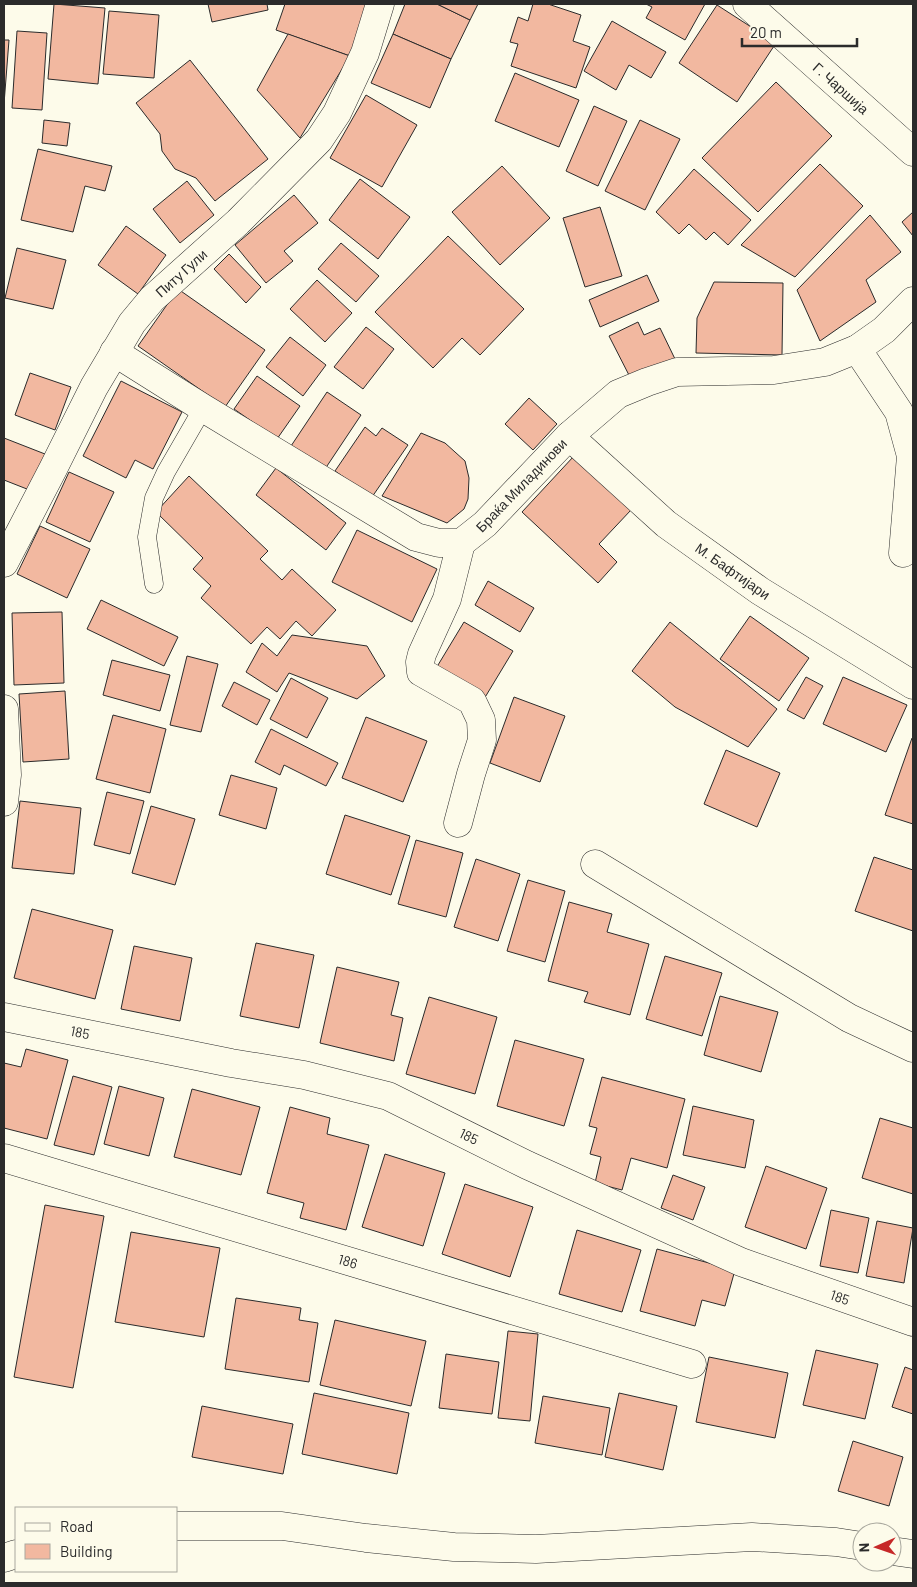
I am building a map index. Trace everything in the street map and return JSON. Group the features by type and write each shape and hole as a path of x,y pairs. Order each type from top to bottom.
{"street":[{"name":"Питу Гули","path":"4,563 94,387 132,323 152,299 238,222 319,140 337,113 365,53 380,4"},
{"name":"Г. Чаршија","path":"747,4 913,152"},
{"name":"Браќа Миладинови","path":"461,543 484,524 568,436 618,394 677,372 774,370 825,362 857,348 884,330 913,301"},
{"path":"857,348 899,412 911,456 903,553"},
{"path":"114,352 416,537 439,543 461,543 447,599 420,662 421,672 472,701 481,720 482,740 458,823"},
{"name":"М. Бафтијари","path":"568,436 666,524 760,591 913,685"},
{"path":"4,709 7,775 4,802"},
{"path":"595,864 849,1018 913,1048"},
{"name":"185","path":"4,1017 231,1063 304,1075 388,1096 527,1165 741,1262 913,1322"},
{"name":"186","path":"4,1158 692,1364"},
{"path":"178,1526 282,1526 454,1547 509,1549 752,1537 852,1544"}],"lane":[{"path":"154,584 147,537 154,498 166,472 203,408"}],"building":[{"path":"54,4 105,8 98,84 48,79"},
{"path":"208,4 267,4 268,10 212,22"},
{"path":"285,4 369,4 350,56 276,30"},
{"path":"405,4 437,4 470,20 451,59 393,34"},
{"path":"437,4 478,4 470,20"},
{"path":"533,4 548,4 581,15 573,41 590,47 576,88 511,66 518,44 510,42 518,17 528,21"},
{"path":"646,4 705,4 685,40 646,18 652,7"},
{"path":"717,5 776,43 737,102 679,63"},
{"path":"109,11 159,15 154,78 103,74"},
{"path":"612,21 666,52 651,78 629,65 616,90 584,71"},
{"path":"17,31 47,33 42,110 12,108"},
{"path":"288,34 350,56 300,138 257,90"},
{"path":"393,34 451,59 430,108 371,83"},
{"path":"4,40 9,40 4,104"},
{"path":"190,60 268,159 215,201 196,178 175,169 162,151 160,134 136,103"},
{"path":"515,73 579,100 559,147 495,121"},
{"path":"776,82 832,136 758,212 702,158"},
{"path":"366,95 417,125 382,187 330,158"},
{"path":"594,106 627,121 598,186 566,171"},
{"path":"44,120 70,123 67,146 42,143"},
{"path":"640,120 680,139 645,210 605,191"},
{"path":"38,149 112,166 105,191 85,186 73,232 21,220"},
{"path":"820,164 863,206 795,277 741,245"},
{"path":"502,166 550,218 500,265 452,212"},
{"path":"694,169 751,220 728,245 714,232 706,240 689,224 679,234 656,212"},
{"path":"360,179 410,217 378,259 329,220"},
{"path":"187,181 214,215 180,243 153,209"},
{"path":"294,195 318,223 284,251 293,261 266,283 235,245"},
{"path":"600,207 622,276 585,287 563,218"},
{"path":"913,212 913,236 902,222"},
{"path":"870,215 901,252 866,280 876,302 820,341 797,290"},
{"path":"126,226 166,255 138,294 98,265"},
{"path":"448,236 524,309 480,355 462,338 433,368 375,312"},
{"path":"341,243 379,276 356,302 318,269"},
{"path":"17,248 66,260 53,309 5,298"},
{"path":"229,254 261,287 246,303 214,269"},
{"path":"647,275 659,301 600,327 589,300"},
{"path":"317,280 352,313 325,342 290,309"},
{"path":"714,282 783,283 782,355 696,353 697,318"},
{"path":"178,289 265,350 225,407 138,346"},
{"path":"638,322 644,335 660,328 675,359 632,381 609,336"},
{"path":"366,327 394,349 363,389 334,367"},
{"path":"290,337 326,365 303,396 266,367"},
{"path":"30,373 71,387 55,430 15,415"},
{"path":"257,376 300,406 277,439 234,409"},
{"path":"121,381 182,412 153,469 135,460 126,478 83,456"},
{"path":"327,392 361,415 325,469 291,446"},
{"path":"529,398 557,424 533,450 505,424"},
{"path":"365,427 376,436 382,428 408,445 372,497 335,471"},
{"path":"421,433 445,443 465,461 469,478 468,499 464,509 447,523 382,496"},
{"path":"4,438 45,454 32,491 4,480"},
{"path":"574,456 631,510 599,544 617,562 598,583 522,512"},
{"path":"276,468 346,523 326,550 256,495"},
{"path":"69,472 114,492 90,542 46,522"},
{"path":"189,476 268,551 260,559 282,580 292,569 336,610 312,636 296,621 280,639 267,627 251,644 201,598 211,586 193,569 203,558 156,512"},
{"path":"40,526 90,549 67,598 17,574"},
{"path":"357,530 437,569 412,622 332,582"},
{"path":"488,581 534,608 520,632 475,605"},
{"path":"101,600 178,637 164,666 87,629"},
{"path":"62,612 64,683 14,685 12,613"},
{"path":"750,616 809,658 779,701 720,659"},
{"path":"464,622 513,651 484,699 435,670"},
{"path":"670,622 777,709 748,747 675,707 632,671"},
{"path":"292,635 367,646 385,676 357,699 289,673 277,692 246,672 262,643 277,656"},
{"path":"187,656 218,664 201,732 170,725"},
{"path":"112,660 170,675 160,711 103,695"},
{"path":"806,677 823,686 804,719 787,710"},
{"path":"843,677 907,705 886,752 823,724"},
{"path":"291,678 328,698 307,738 270,719"},
{"path":"234,682 270,700 257,725 222,706"},
{"path":"65,691 69,759 23,762 19,694"},
{"path":"514,697 565,716 540,782 490,763"},
{"path":"113,715 166,729 150,793 96,779"},
{"path":"366,717 427,741 403,802 342,778"},
{"path":"271,729 338,763 326,786 284,765 280,775 255,762"},
{"path":"913,739 913,824 885,815"},
{"path":"726,750 780,773 757,827 704,804"},
{"path":"231,775 277,788 266,829 219,815"},
{"path":"107,792 144,801 130,854 94,845"},
{"path":"20,801 81,808 74,874 12,868"},
{"path":"151,806 195,819 175,885 132,873"},
{"path":"345,815 410,836 391,895 326,874"},
{"path":"416,840 463,853 446,917 398,904"},
{"path":"874,857 913,870 913,931 855,911"},
{"path":"476,859 520,874 498,941 454,927"},
{"path":"528,880 565,891 545,962 507,951"},
{"path":"569,902 612,914 607,932 649,944 630,1015 584,1002 588,992 548,981"},
{"path":"32,909 113,930 95,999 14,978"},
{"path":"256,943 314,955 299,1028 240,1016"},
{"path":"134,946 192,958 180,1021 121,1009"},
{"path":"665,956 722,973 702,1036 646,1019"},
{"path":"337,967 399,982 391,1015 403,1018 394,1061 320,1043"},
{"path":"720,996 778,1012 761,1072 704,1055"},
{"path":"429,997 497,1017 475,1094 406,1074"},
{"path":"515,1040 584,1059 564,1126 497,1106"},
{"path":"26,1049 68,1060 47,1139 4,1128 4,1063 21,1067"},
{"path":"73,1076 112,1087 94,1155 54,1145"},
{"path":"602,1077 685,1099 667,1168 631,1158 622,1190 595,1183 601,1157 590,1154 597,1128 589,1126"},
{"path":"119,1086 164,1098 149,1156 104,1144"},
{"path":"192,1089 260,1107 241,1175 174,1157"},
{"path":"693,1106 754,1120 745,1168 683,1155"},
{"path":"290,1107 330,1118 327,1134 369,1145 346,1230 300,1218 304,1203 267,1193"},
{"path":"880,1118 913,1128 913,1194 862,1178"},
{"path":"385,1154 445,1173 423,1246 362,1227"},
{"path":"766,1166 827,1188 806,1249 745,1227"},
{"path":"673,1175 705,1187 693,1220 661,1208"},
{"path":"465,1184 533,1207 510,1277 442,1254"},
{"path":"45,1205 104,1216 73,1388 14,1377"},
{"path":"831,1210 869,1218 858,1273 820,1266"},
{"path":"877,1221 913,1228 904,1283 866,1276"},
{"path":"577,1230 641,1250 622,1312 559,1294"},
{"path":"131,1232 220,1248 204,1337 115,1322"},
{"path":"657,1249 735,1270 725,1306 702,1300 695,1326 640,1311"},
{"path":"236,1298 301,1308 299,1320 318,1323 309,1382 225,1369"},
{"path":"335,1320 426,1341 411,1406 320,1385"},
{"path":"508,1331 538,1334 530,1421 498,1418"},
{"path":"816,1350 878,1364 865,1419 803,1405"},
{"path":"446,1354 499,1362 492,1414 439,1408"},
{"path":"709,1357 788,1373 775,1438 696,1422"},
{"path":"905,1367 913,1370 913,1414 892,1407"},
{"path":"314,1393 409,1413 397,1474 302,1454"},
{"path":"619,1393 677,1406 663,1470 605,1457"},
{"path":"543,1396 610,1408 602,1455 535,1443"},
{"path":"202,1406 293,1424 283,1474 192,1457"},
{"path":"853,1441 903,1457 889,1506 838,1491"}]}
